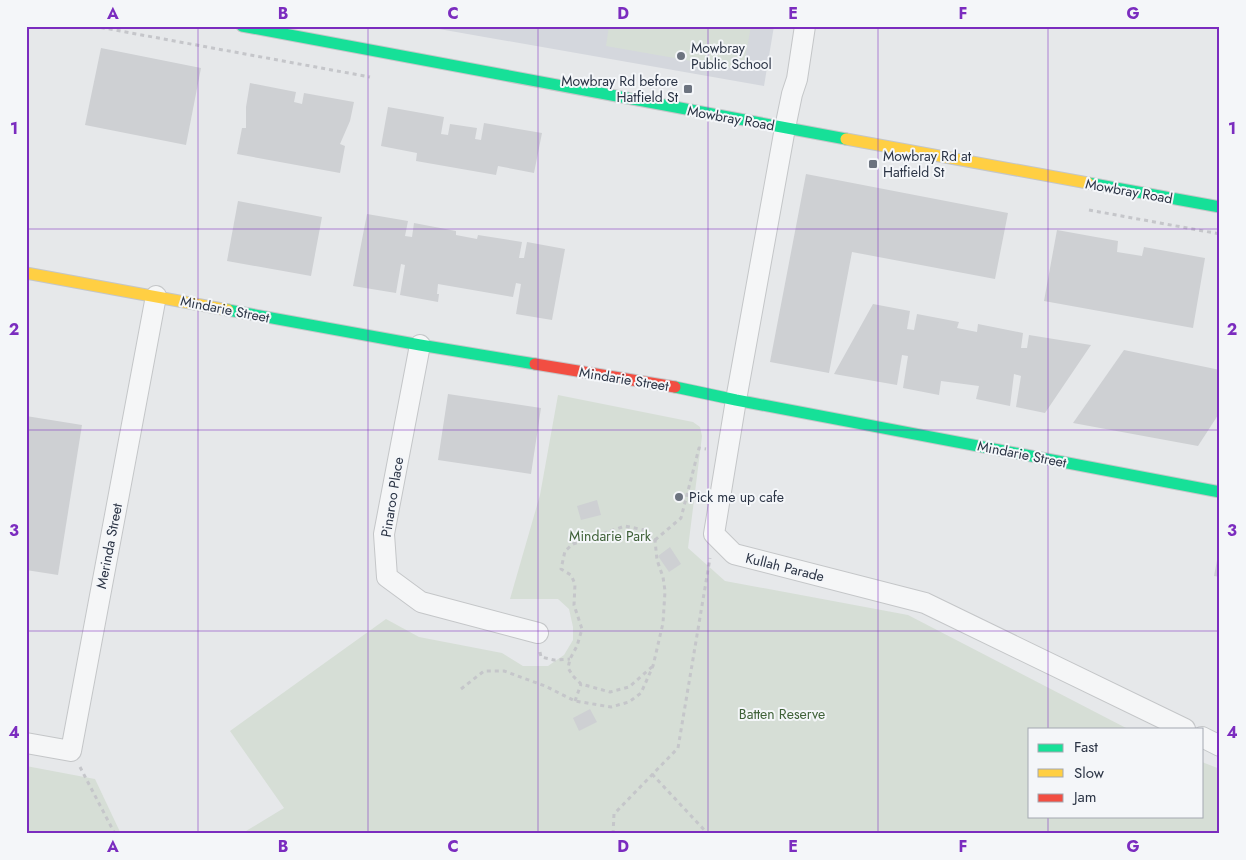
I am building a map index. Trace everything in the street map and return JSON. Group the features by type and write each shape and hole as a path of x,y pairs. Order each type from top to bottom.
{"street":[{"name":"Mowbray Road","path":"242,26 1220,207"},
{"name":"Kullah Parade","path":"805,26 736,400 714,534 734,554 925,603 1182,728"},
{"name":"Mindarie Street","path":"26,273 420,345 683,388 736,400 1220,492"},
{"name":"Merinda Street","path":"71,751 156,296"},
{"name":"Pinaroo Place","path":"420,345 384,534 387,577 421,602 538,634"},
{"path":"1204,738 1220,746"},
{"path":"26,743 71,751"}],"path":[{"path":"655,540 681,518 699,448 706,449"},
{"path":"461,689 484,671 504,671 545,686 575,701 611,707 629,702 641,693 653,666 664,623 665,591 655,540 644,530 625,526 573,544 565,550 561,569 570,574 574,584 574,605 582,629 568,668 580,684 610,692 629,687 653,666"},
{"path":"613,834 614,814 678,748 706,576"},
{"path":"538,634 541,657 554,660 570,659"},
{"path":"575,701 580,684"},
{"path":"71,751 115,834"},
{"path":"652,774 708,834"}],"shaded area":[{"name":"Mowbray Public School","path":"422,26 774,26 764,86"}],"green space":[{"path":"609,26 751,26 743,70 606,46"},
{"name":"Batten Reserve","path":"558,395 693,422 700,427 702,436 688,548 725,581 908,615 1126,728 1028,728 1028,818 1204,818 1204,763 1220,769 1220,834 241,834 284,808 230,731 386,619 419,637 502,653 523,666 548,666 564,655 573,640 573,627 569,609 558,599 510,599 540,495"},
{"path":"26,766 95,779 121,834 26,834"}],"building":[{"path":"101,48 201,68 186,145 85,125"},
{"path":"250,83 296,92 294,102 302,104 304,93 354,102 350,121 340,144 345,146 340,173 237,154 242,128 246,128 246,107"},
{"path":"388,107 444,117 441,134 448,135 450,124 477,128 475,139 481,140 484,123 542,133 534,173 498,166 496,175 416,161 417,153 381,146"},
{"path":"806,174 1008,213 995,279 852,252 829,373 770,362"},
{"path":"238,201 322,217 311,276 227,261"},
{"path":"367,214 408,221 405,236 412,237 414,223 456,231 456,235 477,239 478,235 522,242 519,258 524,258 527,242 565,249 552,320 516,314 521,284 516,283 513,297 438,284 438,302 400,295 405,265 401,264 396,293 353,286"},
{"path":"1057,230 1118,241 1117,252 1142,256 1144,247 1205,258 1193,328 1044,301"},
{"path":"873,304 910,311 907,329 914,330 917,314 959,322 957,328 977,332 978,324 1023,333 1021,348 1027,348 1029,335 1091,345 1045,413 1016,407 1021,376 1014,374 1010,406 976,399 979,386 941,381 939,395 903,388 908,356 902,355 897,385 834,374"},
{"path":"1124,350 1220,370 1220,412 1198,446 1073,423"},
{"path":"448,394 541,408 531,474 438,460"},
{"path":"26,416 82,425 58,575 26,570"},
{"path":"597,500 601,515 581,520 577,506"},
{"path":"670,547 681,564 669,572 658,556"},
{"path":"1220,550 1220,577 1214,576"},
{"path":"590,709 597,722 579,731 573,718"}],"traffic: fast":[{"path":"242,26 846,139"},
{"path":"1088,183 1220,207"},
{"path":"228,310 535,364"},
{"path":"675,387 1220,492"}],"traffic: slow":[{"path":"846,139 1088,183"},
{"path":"26,273 228,310"}],"traffic: jam":[{"path":"535,364 675,387"}],"place":[{"name":"Mowbray Public School","path":"681,56"},
{"name":"Mowbray Rd before Hatfield St","path":"688,89"},
{"name":"Mowbray Rd at Hatfield St","path":"873,164"},
{"name":"Pick me up cafe","path":"679,497"}],"park label":[{"name":"Mindarie Park","path":"610,536"}]}
